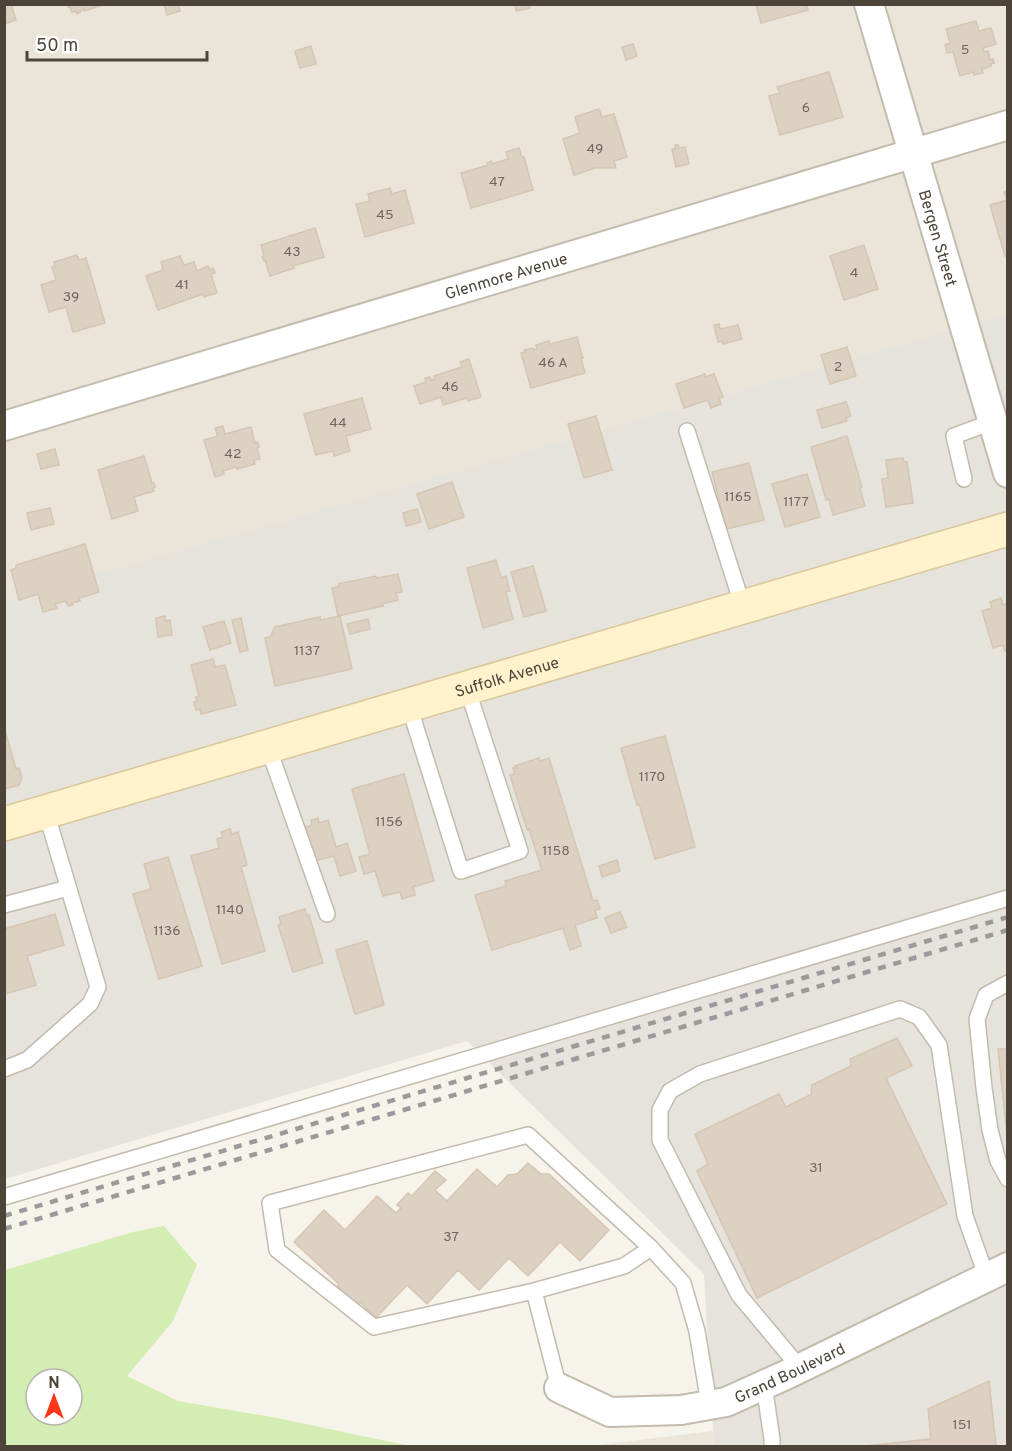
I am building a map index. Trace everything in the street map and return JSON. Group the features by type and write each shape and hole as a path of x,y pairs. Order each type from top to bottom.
{"main road":[{"name":"Suffolk Avenue","path":"4,824 1008,529"}],"street":[{"name":"Bergen Street","path":"869,4 1008,473"},
{"name":"Glenmore Avenue","path":"4,426 1008,125"},
{"name":"Grand Boulevard","path":"559,1388 610,1412 681,1410 726,1401 997,1273"}],"lane":[{"path":"964,479 954,436 992,422"},
{"path":"687,431 743,607"},
{"path":"409,705 461,871 520,851 467,688"},
{"path":"268,747 327,914"},
{"path":"4,1069 27,1059 90,1004 98,987 46,812"},
{"path":"4,905 68,888"},
{"path":"4,1197 1008,898"},
{"path":"1008,983 986,994 977,1019 990,1130 998,1161 1008,1179"},
{"path":"800,1368 739,1295 660,1140 660,1110 670,1091 700,1074 900,1009 919,1017 939,1045 965,1216 997,1273"},
{"path":"651,1248 624,1266 534,1291 374,1327 277,1250 270,1203 528,1135 651,1248 683,1283 697,1330 709,1404"},
{"path":"534,1291 559,1388"},
{"path":"764,1385 772,1446"}],"shaded area":[{"path":"5,5 1007,5 1007,314 5,600"},
{"path":"1007,314 1007,1446 714,1446 704,1274 467,1041 5,1179 5,600"},
{"path":"713,1431 714,1446 591,1446"}],"green space":[{"path":"164,1226 197,1265 173,1321 127,1376 178,1401 277,1418 410,1446 5,1446 5,1270 133,1232"}],"building":[{"path":"4,4 11,4 16,20 4,24"},
{"path":"67,4 106,4 81,10 77,14 76,11 72,12"},
{"path":"164,4 178,4 180,11 167,15"},
{"path":"515,4 529,4 530,8 516,11"},
{"path":"756,4 806,4 808,10 761,23"},
{"path":"976,21 979,31 991,28 996,44 983,48 984,52 988,51 990,60 993,59 994,63 982,69 983,73 974,75 973,72 960,76 953,52 947,53 945,45 950,43 946,29"},
{"path":"633,44 637,56 626,60 622,47"},
{"path":"311,46 316,64 300,68 295,51"},
{"path":"829,72 843,117 780,135 769,96 780,93 777,87"},
{"path":"599,109 602,117 614,114 627,157 614,161 616,168 595,168 574,175 563,139 580,133 575,117"},
{"path":"675,145 679,148 685,147 689,164 676,167 672,149 676,148"},
{"path":"519,148 524,157 533,190 471,208 461,173 488,165 487,163 491,161 492,164 508,159 506,152"},
{"path":"390,188 392,194 405,190 414,223 365,237 356,204 370,201 368,194"},
{"path":"1008,191 1008,256 1005,256 990,205 1007,200 1004,192"},
{"path":"315,228 324,257 270,276 262,257 264,256 261,245"},
{"path":"864,245 878,289 844,300 830,256"},
{"path":"77,255 79,260 86,258 105,323 73,332 66,307 49,312 41,285 56,280 52,267 55,266 54,262"},
{"path":"180,256 184,265 194,262 197,271 208,266 210,270 213,268 215,273 211,274 217,293 204,297 203,294 158,310 146,276 163,270 161,262"},
{"path":"719,324 720,329 738,325 742,339 723,344 722,341 718,342 714,325"},
{"path":"577,337 585,373 531,388 521,353 525,352 524,350 537,349 536,345 549,341 550,344"},
{"path":"847,347 856,376 830,384 821,355"},
{"path":"469,359 481,397 468,401 467,398 443,405 441,397 420,404 414,386 426,382 425,378 435,379 434,376 462,367 460,362"},
{"path":"705,374 705,377 714,374 723,397 719,398 721,404 711,408 708,400 684,408 676,384"},
{"path":"362,398 371,429 346,436 350,451 334,456 333,451 316,455 304,414"},
{"path":"846,402 851,416 846,418 847,421 822,428 817,410"},
{"path":"596,416 612,470 584,478 568,424"},
{"path":"223,426 225,434 251,427 255,443 258,442 260,459 254,460 255,464 223,471 224,474 215,477 204,440 218,436 215,428"},
{"path":"847,436 862,487 860,488 865,506 833,515 829,499 826,500 811,447"},
{"path":"55,449 59,465 41,469 37,454"},
{"path":"144,456 152,483 154,483 154,491 134,497 138,511 112,519 98,470"},
{"path":"903,458 904,462 907,462 913,503 886,507 882,479 888,478 886,460"},
{"path":"749,463 764,520 726,529 712,472"},
{"path":"807,474 820,517 785,527 772,484"},
{"path":"452,482 464,517 429,529 417,494"},
{"path":"50,508 54,524 31,530 27,513"},
{"path":"417,509 421,522 406,526 403,513"},
{"path":"85,544 99,592 79,598 80,601 72,603 73,605 68,606 66,601 55,604 57,608 43,612 38,594 19,600 11,570 16,568 16,565"},
{"path":"496,560 501,578 506,576 510,591 506,592 513,619 483,628 467,568"},
{"path":"533,566 546,611 524,617 511,572"},
{"path":"398,574 402,592 396,593 398,600 382,604 383,606 338,616 332,588 339,587 338,584"},
{"path":"1001,598 1003,605 1008,603 1008,650 1005,651 1003,645 993,648 982,611 992,608 990,602"},
{"path":"165,616 165,621 170,620 172,635 158,637 156,618"},
{"path":"340,616 352,669 275,686 265,638 270,637 275,627 320,617 321,620"},
{"path":"241,618 248,650 240,652 232,620"},
{"path":"368,619 370,629 350,634 347,624"},
{"path":"224,621 231,643 210,650 203,627"},
{"path":"213,659 215,667 225,665 236,705 201,714 200,709 196,710 194,702 199,696 191,665"},
{"path":"4,727 16,769 19,768 22,778 19,785 4,789"},
{"path":"665,736 695,847 655,859 621,748"},
{"path":"539,758 540,761 549,758 593,901 597,900 600,909 595,910 597,918 575,925 581,946 570,950 563,928 492,950 475,895 506,886 505,881 542,870 510,775 515,774 513,768 516,768 515,766"},
{"path":"404,774 434,881 413,887 415,895 402,899 400,892 383,896 375,871 364,874 359,857 370,854 352,789"},
{"path":"318,818 319,823 328,820 336,847 347,843 356,871 340,876 334,856 314,861 304,828 312,825 311,820"},
{"path":"230,829 232,834 238,832 247,865 241,867 265,951 222,964 191,856 219,848 217,839 223,837 221,832"},
{"path":"168,857 202,966 159,979 133,894 151,889 144,864"},
{"path":"617,860 620,871 602,877 599,866"},
{"path":"305,909 307,916 309,915 323,963 293,972 278,925 281,924 279,917"},
{"path":"620,912 627,927 611,933 605,918"},
{"path":"55,914 64,945 27,956 36,985 5,994 4,929"},
{"path":"367,941 384,1005 355,1014 336,950"},
{"path":"897,1038 912,1066 886,1078 947,1204 757,1298 697,1171 708,1164 695,1134 779,1094 786,1107 812,1094 812,1085 851,1066 850,1059"},
{"path":"998,1049 1008,1049 1008,1145"},
{"path":"528,1163 541,1174 549,1174 609,1230 580,1261 560,1242 528,1276 509,1258 479,1290 458,1270 427,1304 407,1285 376,1318 360,1302 357,1305 337,1286 339,1284 294,1242 324,1210 345,1230 377,1196 396,1213 401,1208 397,1205 408,1193 412,1196 435,1171 446,1180 435,1190 447,1201 477,1169 497,1187 508,1175 517,1174"},
{"path":"989,1381 996,1446 864,1446 931,1439 928,1409"}],"railway":[{"path":"4,1216 1008,917"},
{"path":"4,1229 1008,930"}]}
